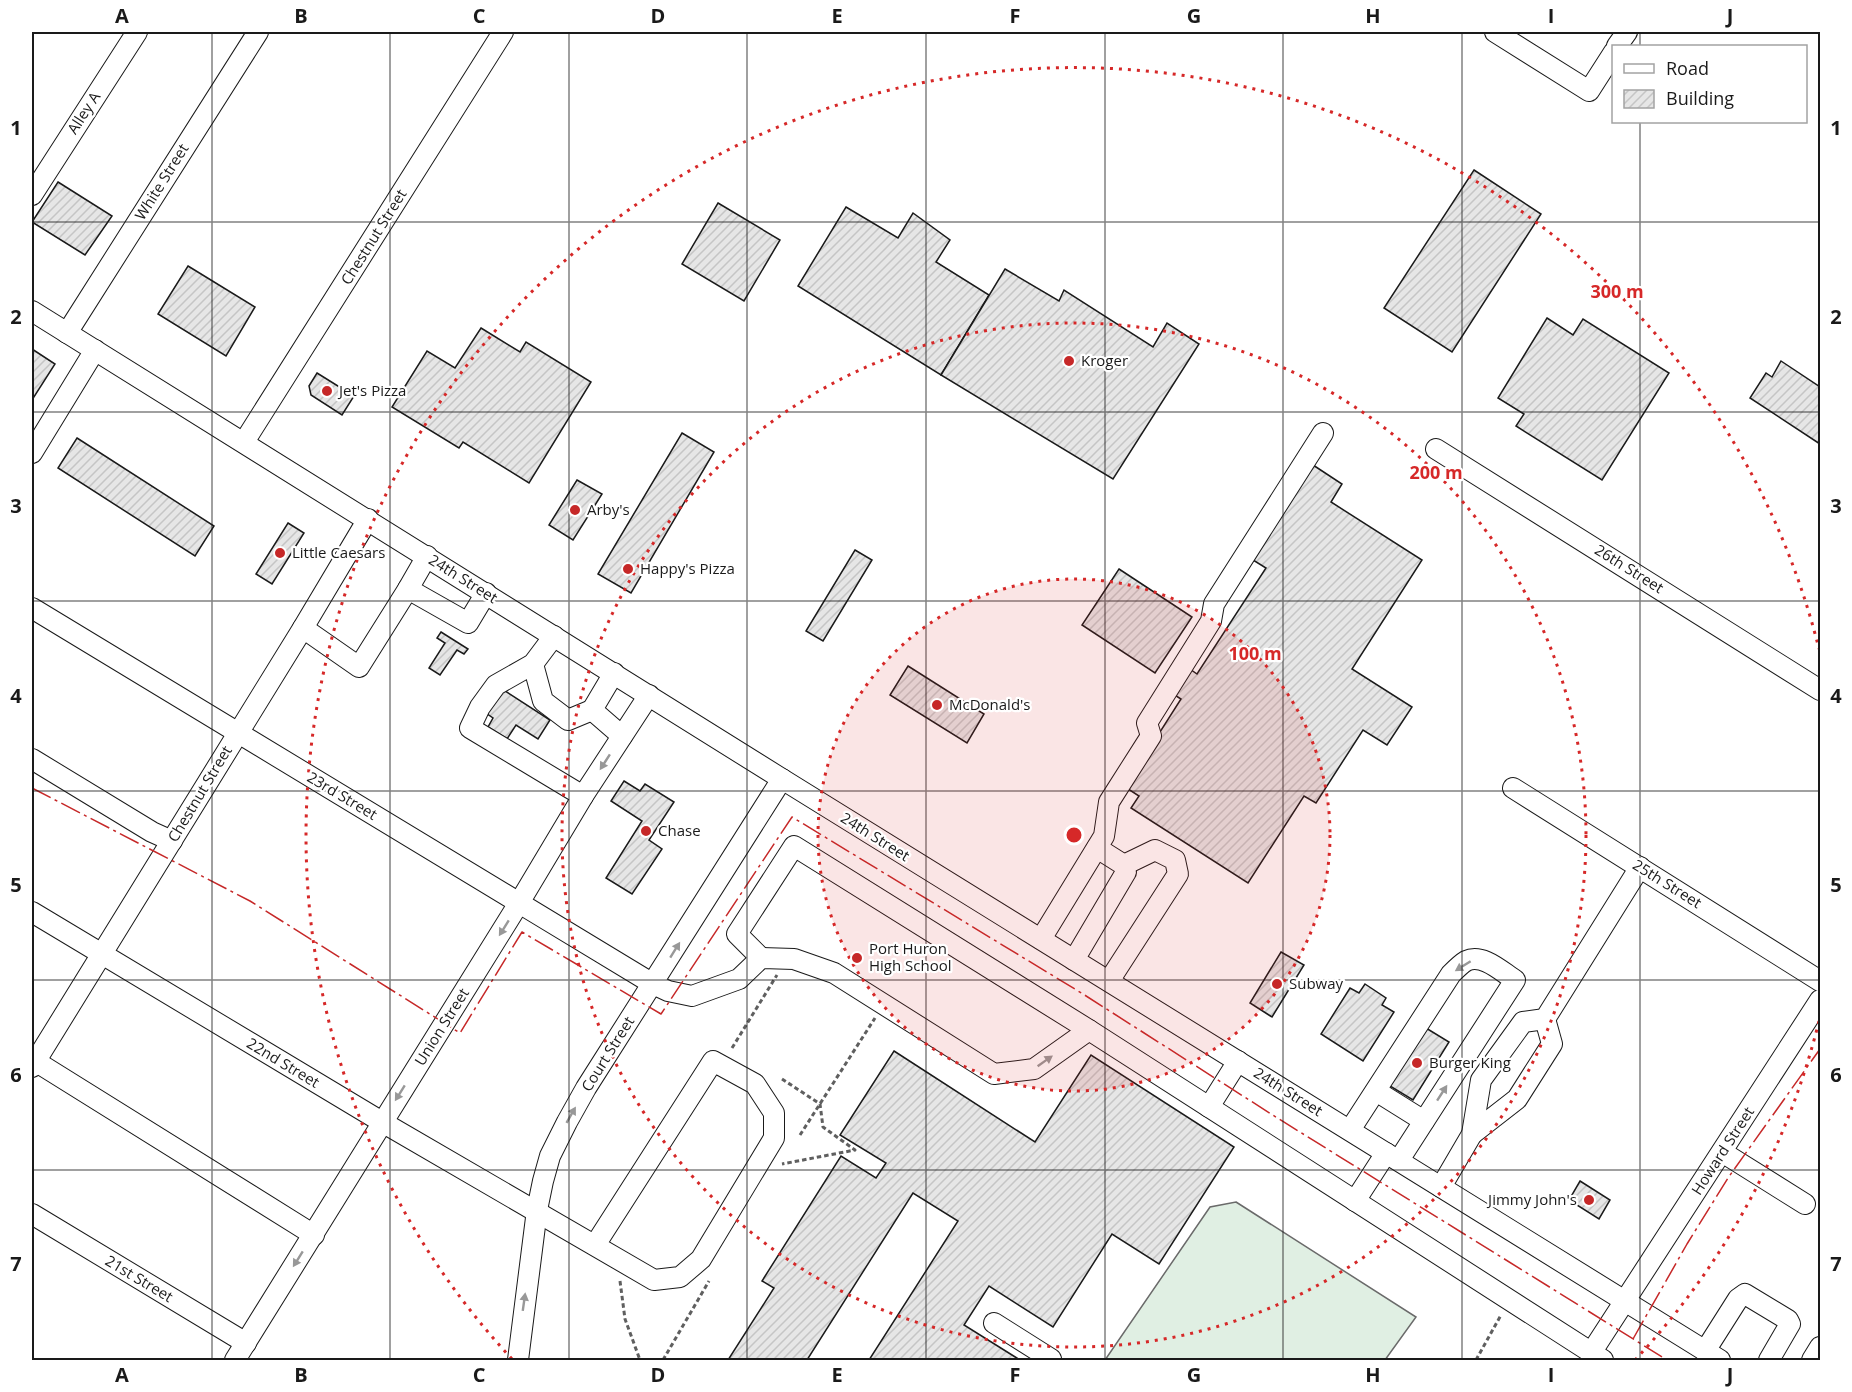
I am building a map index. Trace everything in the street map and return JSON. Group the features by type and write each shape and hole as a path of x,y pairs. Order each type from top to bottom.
{"street":[{"name":"Alley A","path":"32,195 137,32"},
{"name":"White Street","path":"67,333 258,32"},
{"name":"Chestnut Street","path":"244,442 503,32"},
{"path":"1495,32 1589,91 1612,55"},
{"path":"1618,45 1627,32"},
{"name":"24th Street","path":"32,311 1712,1356"},
{"path":"32,453 95,350"},
{"path":"1041,939 1104,836 1109,802 1151,736 1147,723 1211,621 1214,604 1323,433"},
{"name":"26th Street","path":"1436,449 1821,690"},
{"name":"Chestnut Street","path":"33,1064 368,519"},
{"path":"303,628 359,667 427,556"},
{"path":"408,589 468,624 486,593"},
{"name":"23rd Street","path":"32,608 668,992 692,996 739,979 761,958"},
{"path":"554,636 533,664 496,685 480,707 470,728 583,796"},
{"path":"533,664 543,701 568,720 592,710 614,673"},
{"name":"Union Street","path":"235,1360 583,796 649,695"},
{"path":"592,710 622,736"},
{"path":"32,759 152,832 172,841"},
{"name":"Court Street","path":"518,1360 537,1210 550,1156 567,1122 782,779"},
{"name":"25th Street","path":"1513,788 1821,981"},
{"path":"1089,1030 1034,1069 994,1074 834,974 794,959 761,958 737,934 794,846 1089,1030 1597,1357"},
{"path":"1074,960 1126,872 1124,864 1097,848"},
{"path":"1109,981 1178,874 1175,860 1155,850 1124,864"},
{"path":"1472,1134 1516,1099 1552,1044 1545,1019 1640,867"},
{"name":"22nd Street","path":"32,912 382,1122 654,1280 680,1277 701,1259 774,1138 774,1113 755,1084 712,1061 595,1245"},
{"path":"1350,1130 1451,974 1467,961 1478,959 1515,980 1424,1121 1355,1201"},
{"name":"Howard Street","path":"1597,1357 1626,1301 1821,1000"},
{"path":"1441,1187 1472,1134 1481,1080 1523,1022 1545,1019"},
{"path":"1209,1107 1238,1061"},
{"path":"33,1064 314,1235"},
{"path":"1376,1090 1424,1121"},
{"path":"1722,1152 1805,1204"},
{"name":"21st Street","path":"32,1214 246,1343"},
{"path":"1712,1356 1738,1299 1744,1294 1788,1320 1790,1324 1770,1360"},
{"path":"994,1323 1050,1360"}],"path":[{"path":"732,1048 780,970"},
{"path":"800,1136 877,1015"},
{"path":"782,1079 820,1104 823,1127 855,1150 782,1164"},
{"path":"619,1276 625,1319 640,1360"},
{"path":"663,1360 710,1281"},
{"path":"1476,1360 1510,1301"}],"green space":[{"path":"1236,1202 1416,1317 1385,1360 1105,1360 1210,1207"}],"building":[{"path":"1474,170 1541,214 1452,352 1384,308"},
{"path":"58,182 112,216 85,255 32,222"},
{"path":"718,203 780,240 744,301 682,264"},
{"path":"846,207 898,238 913,213 950,240 936,262 989,295 941,375 798,286"},
{"path":"188,266 255,307 226,356 158,314"},
{"name":"Kroger","path":"1005,269 1059,301 1064,290 1153,347 1167,323 1199,344 1113,479 941,375"},
{"path":"1547,318 1573,335 1583,319 1669,373 1602,480 1516,426 1524,414 1498,398"},
{"path":"481,328 520,352 526,342 591,382 529,483 463,442 459,448 392,407 427,351 455,368"},
{"path":"32,349 55,364 32,400"},
{"path":"1781,361 1820,387 1820,444 1750,398 1766,373 1772,377"},
{"name":"Jet's Pizza","path":"317,373 354,396 342,415 311,395 309,386"},
{"path":"682,433 714,452 631,593 598,574"},
{"path":"77,438 214,526 195,556 58,468"},
{"path":"1313,465 1342,484 1331,502 1422,560 1352,669 1412,707 1387,745 1363,730 1316,803 1304,796 1248,883 1131,808 1139,796 1125,787 1181,699 1170,692 1187,667 1197,674 1266,568 1253,560"},
{"name":"Arby's","path":"577,480 602,494 573,540 549,525"},
{"name":"Little Caesars","path":"288,523 304,533 272,584 256,574"},
{"path":"855,550 872,560 823,641 806,631"},
{"path":"1119,569 1192,617 1155,673 1082,625"},
{"path":"441,632 468,649 464,654 457,650 440,675 429,668 445,643 437,638"},
{"name":"McDonald's","path":"908,666 984,714 967,743 890,695"},
{"path":"499,687 550,720 538,739 516,725 507,739 488,727 493,718 483,711"},
{"name":"Chase","path":"624,781 640,791 645,784 674,802 649,840 662,849 632,894 606,878 642,821 611,801"},
{"name":"Subway","path":"1281,952 1304,965 1272,1017 1250,1003"},
{"path":"1365,984 1386,998 1382,1005 1394,1012 1363,1061 1321,1034 1350,988 1359,993"},
{"name":"Burger King","path":"1421,1025 1449,1042 1413,1100 1385,1083"},
{"path":"894,1051 1035,1142 1091,1055 1234,1147 1159,1264 1112,1234 1053,1327 989,1286 964,1325 1020,1360 869,1360 958,1221 913,1193 807,1360 728,1360 774,1288 762,1281 841,1156 876,1178 886,1163 840,1135"},
{"name":"Jimmy John's","path":"1580,1181 1610,1200 1599,1219 1569,1200"}],"power":[{"path":"32,788 250,901 460,1033 522,932 661,1014 792,817 1083,994 1279,1119 1667,1360"},
{"path":"1633,1339 1728,1178 1820,1049"}],"place":[{"name":"Kroger","path":"1069,361"},
{"name":"Jet's Pizza","path":"327,391"},
{"name":"Arby's","path":"575,510"},
{"name":"Little Caesars","path":"280,553"},
{"name":"Happy's Pizza","path":"628,569"},
{"name":"McDonald's","path":"937,705"},
{"name":"Chase","path":"646,831"},
{"name":"Port Huron High School","path":"857,958"},
{"name":"Subway","path":"1277,984"},
{"name":"Burger King","path":"1417,1063"},
{"name":"Jimmy John's","path":"1589,1200"}]}
